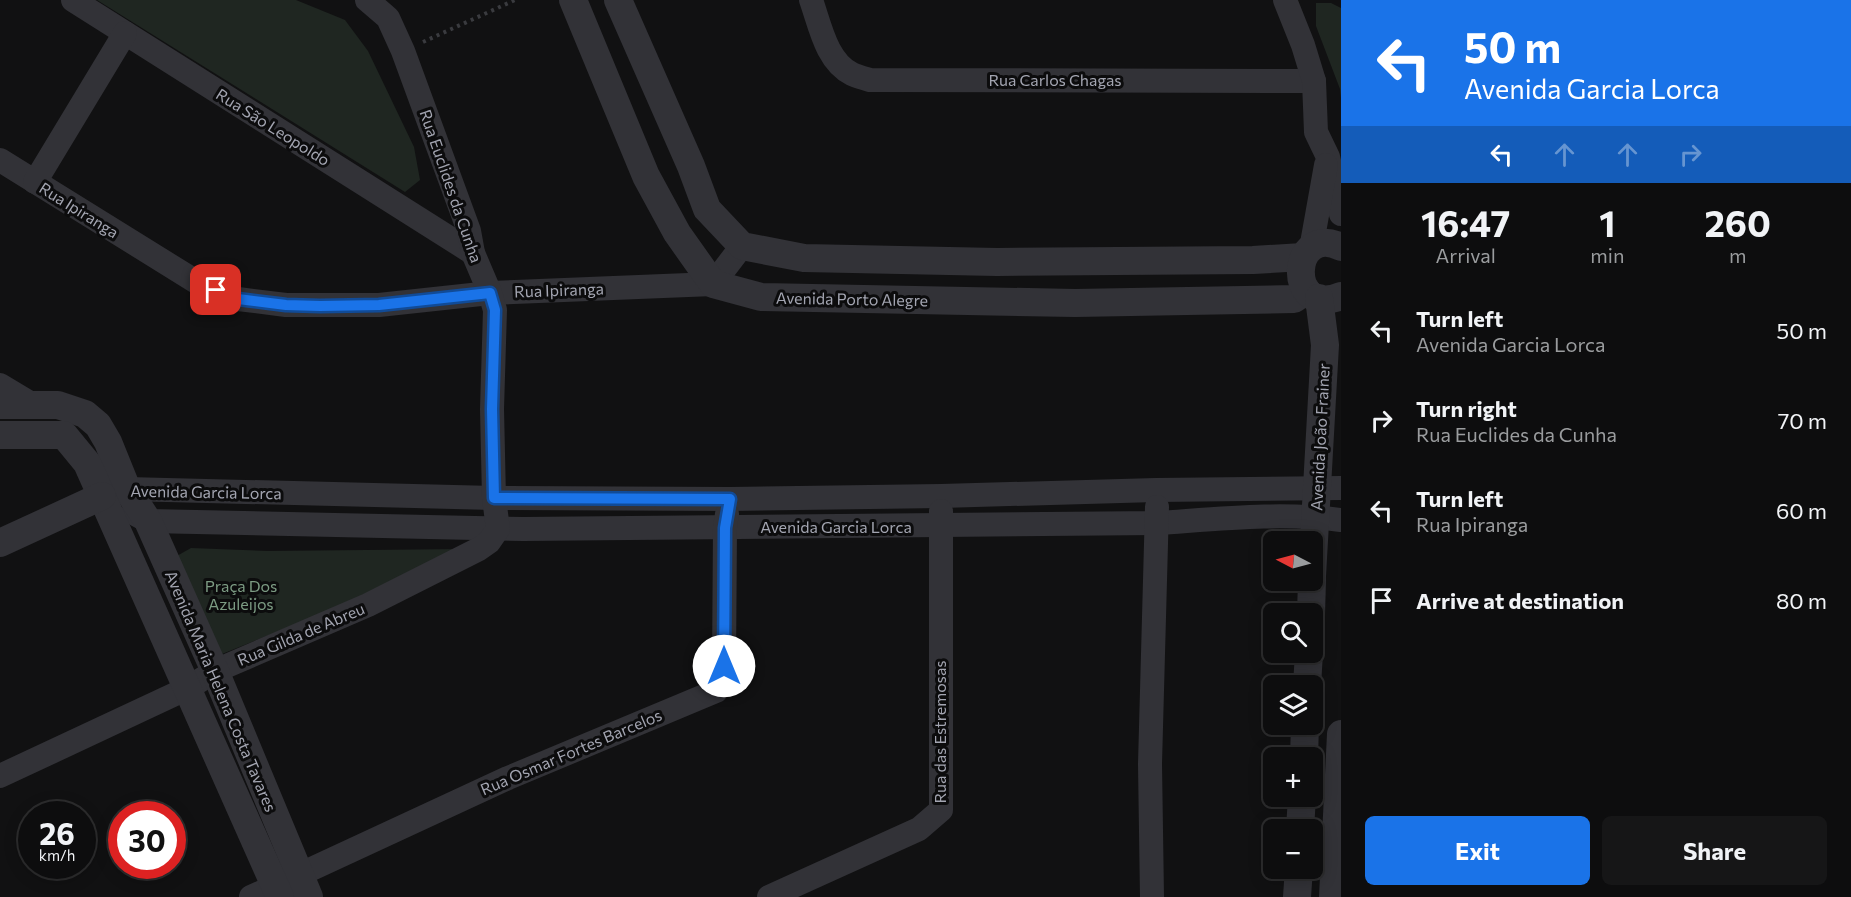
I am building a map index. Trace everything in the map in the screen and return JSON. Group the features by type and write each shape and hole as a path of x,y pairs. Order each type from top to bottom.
{"street":[{"name":"Rua São Leopoldo","path":"73,0 473,253"},
{"name":"Rua Euclides da Cunha","path":"367,0 388,18 403,51 469,231 473,253 495,310 492,409 494,498 498,529"},
{"path":"573,0 646,176 677,233 713,284 742,246"},
{"path":"618,0 691,166 707,209 742,246 804,258 986,262 1253,261 1307,253 1328,243 1341,247"},
{"name":"Rua Carlos Chagas","path":"811,0 831,54 841,67 853,75 870,80 1314,81"},
{"path":"1285,0 1314,81 1316,132 1328,157 1341,214"},
{"path":"35,182 125,33"},
{"path":"1307,253 1328,157"},
{"name":"Rua Ipiranga","path":"0,160 195,280 238,299 286,305 379,305 490,293 713,284"},
{"name":"Avenida João Frainer","path":"1307,253 1300,274 1322,295 1325,345 1330,488 1328,518 1323,536"},
{"name":"Avenida Porto Alegre","path":"713,284 761,297 1075,303 1294,299 1322,295"},
{"path":"0,385 30,404"},
{"path":"0,405 58,405 85,414 98,425 108,442 114,493"},
{"path":"0,435 64,435 114,493"},
{"name":"Avenida Garcia Lorca","path":"114,493 730,499 1330,488"},
{"path":"1152,897 1150,764 1158,523 1156,490"},
{"path":"0,543 114,493"},
{"name":"Avenida Maria Helena Costa Tavares","path":"114,493 148,521 215,671 283,890"},
{"name":"Avenida Maria Helena Costa Tavares","path":"114,493 188,688 283,890"},
{"name":"Rua das Estremosas","path":"769,897 919,829 941,810 940,496"},
{"name":"Rua Osmar Fortes Barcelos","path":"283,890 508,778 716,691 724,666 725,528 730,499"},
{"name":"Avenida Garcia Lorca","path":"148,521 498,529 941,526 1158,523 1228,518 1328,518"},
{"name":"Rua Gilda de Abreu","path":"0,776 188,688 215,671 368,605 469,554 489,542 498,529"},
{"path":"1333,897 1341,734"},
{"path":"1297,897 1298,879"}],"path":[{"path":"403,51 515,0"}],"green space":[{"path":"97,0 296,0 345,20 368,51 414,147 420,180 405,192"},
{"path":"1316,3 1331,3 1341,8 1341,98 1340,89 1316,26"},
{"name":"Praça Dos Azuleijos","path":"191,548 267,551 466,549 340,606 217,656 175,557"}],"route":[{"path":"216,290 238,299 286,305 320,306 379,305 490,293 495,310 492,409 494,498 730,499 725,528 724,666"}]}
